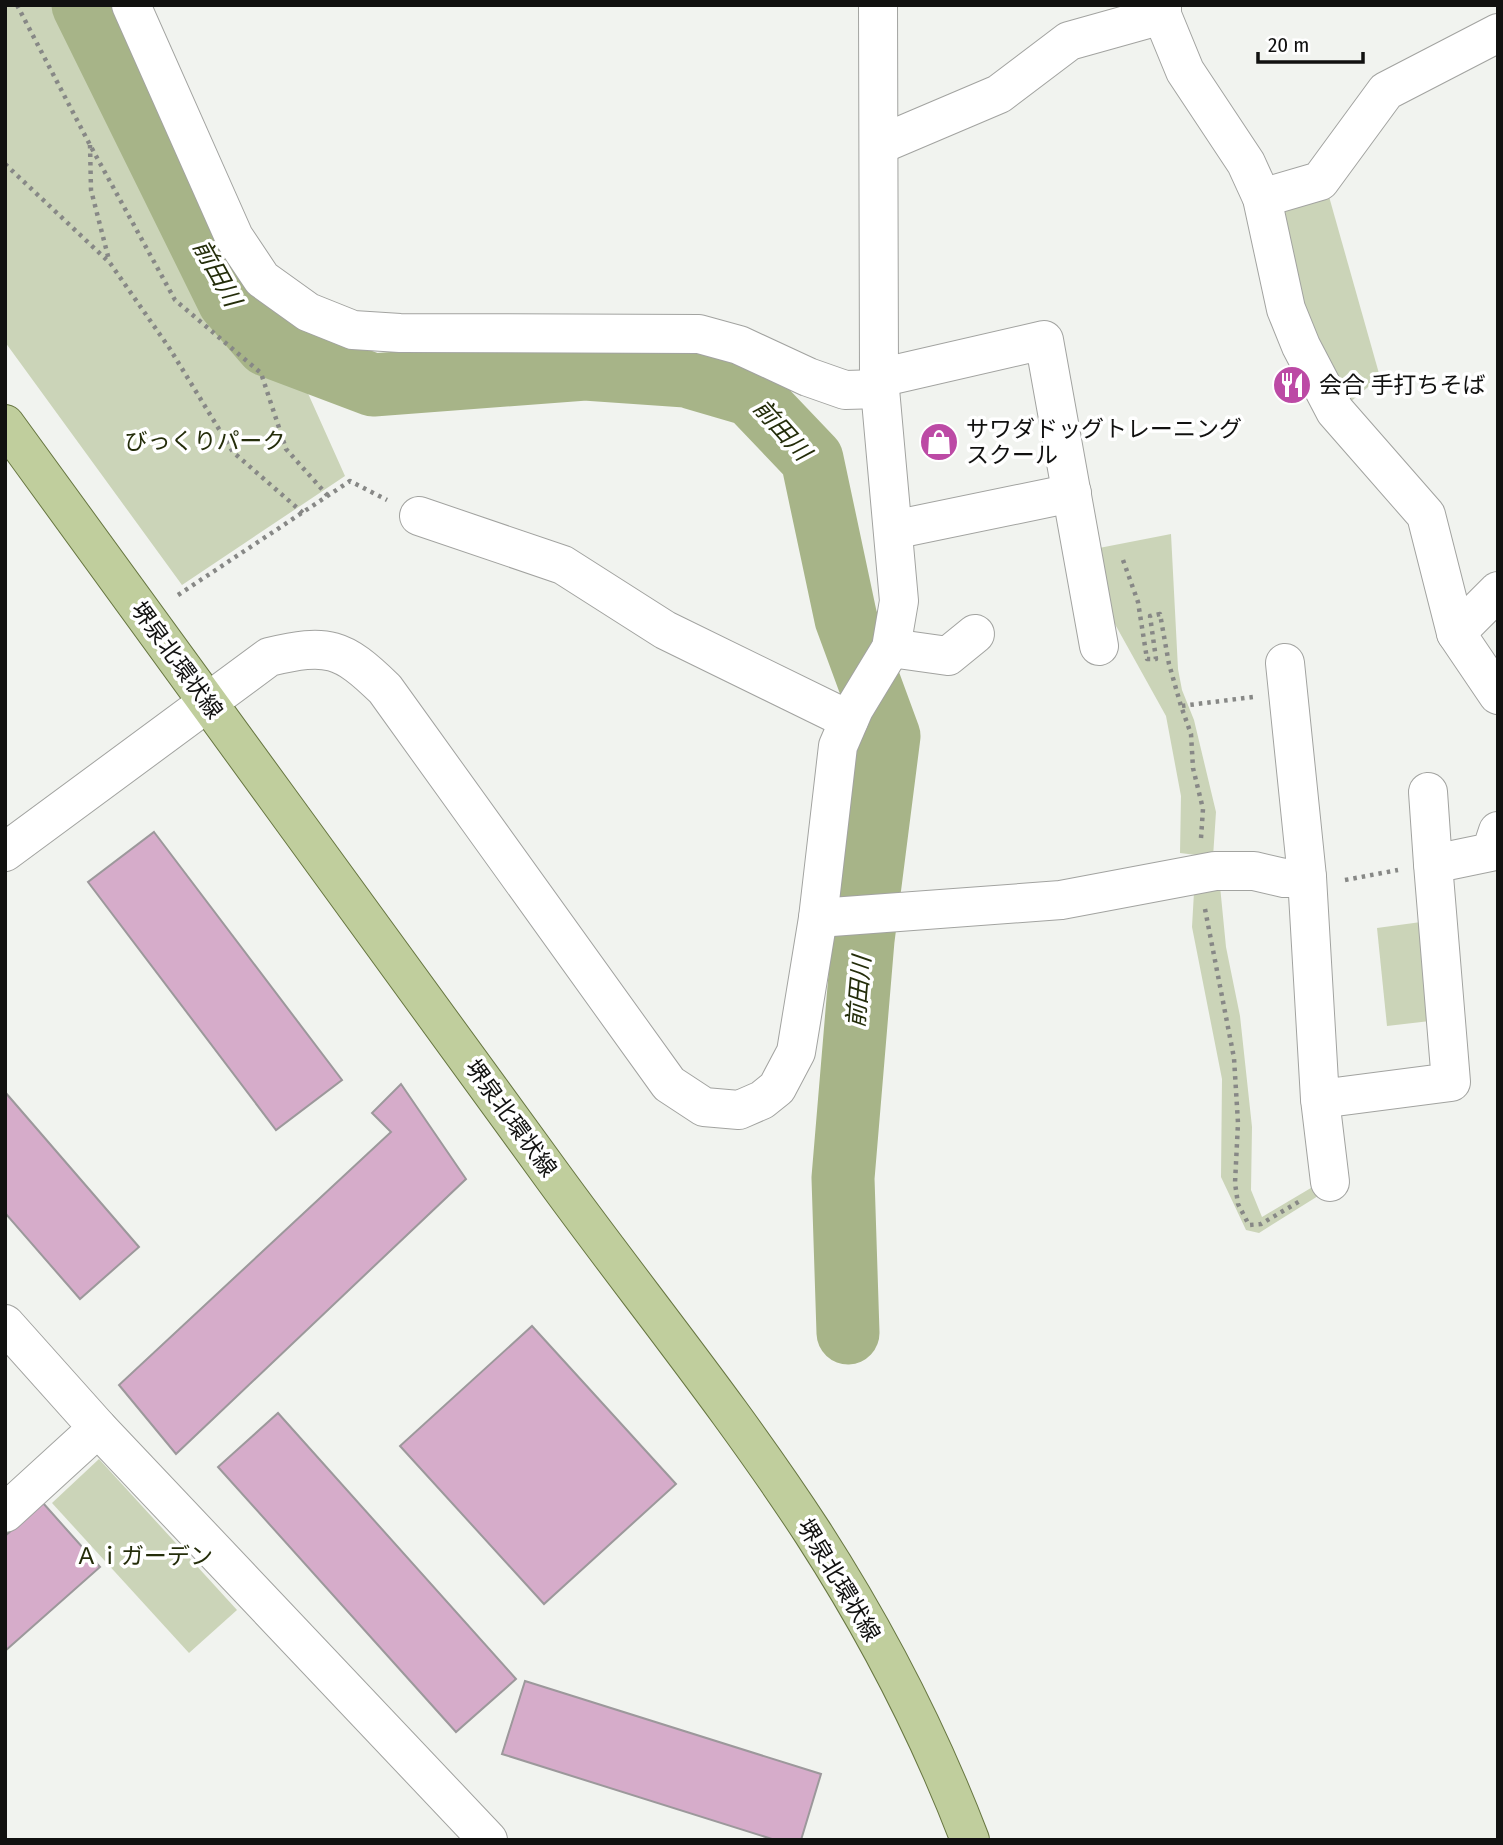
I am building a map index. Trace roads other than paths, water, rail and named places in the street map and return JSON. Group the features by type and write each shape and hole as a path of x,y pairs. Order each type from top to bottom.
{"main road":[{"name":"堺泉北環状線","path":"5,424 557,1182 749,1440 812,1532 894,1674 952,1794 970,1840"}],"street":[{"path":"131,5 234,237 262,279 308,312 353,331 699,334 739,345 808,377 845,390 880,384 1044,340 1099,646"},
{"path":"5,852 269,657 303,649 330,650 361,665 385,690 669,1084 704,1107 739,1110 762,1100 777,1088 796,1052 818,918 838,746 852,715 888,653 899,601 880,384 878,5"},
{"path":"879,145 999,94 1069,41 1162,10 1185,71 1246,163 1262,198 1286,309 1301,346 1335,411 1426,515 1456,633 1498,695"},
{"path":"1262,198 1320,181 1386,91 1498,33"},
{"path":"893,530 1072,493"},
{"path":"419,516 563,565 664,630 852,715"},
{"path":"1456,633 1498,591"},
{"path":"888,653 948,656 975,634"},
{"path":"1287,678 1307,882 1320,1099 1331,1182"},
{"path":"1320,1099 1451,1082 1428,792"},
{"path":"1433,864 1491,852 1498,831"},
{"path":"818,918 1061,900 1215,871 1254,872 1307,882"},
{"path":"5,1324 98,1428 488,1840"},
{"path":"5,1513 98,1428"}],"waterway":[{"name":"前田川","path":"83,5 229,301 267,345 373,385 585,369 686,376 751,395 812,459 846,619 889,736 863,940 843,1178 848,1333"}],"place":[{"name":"会合 手打ちそば","path":"1292,385"},
{"name":"サワダドッグトレーニング スクール","path":"939,442"}],"park label":[{"name":"びっくりパーク","path":"205,441"},
{"name":"Ａｉガーデン","path":"144,1556"}]}
